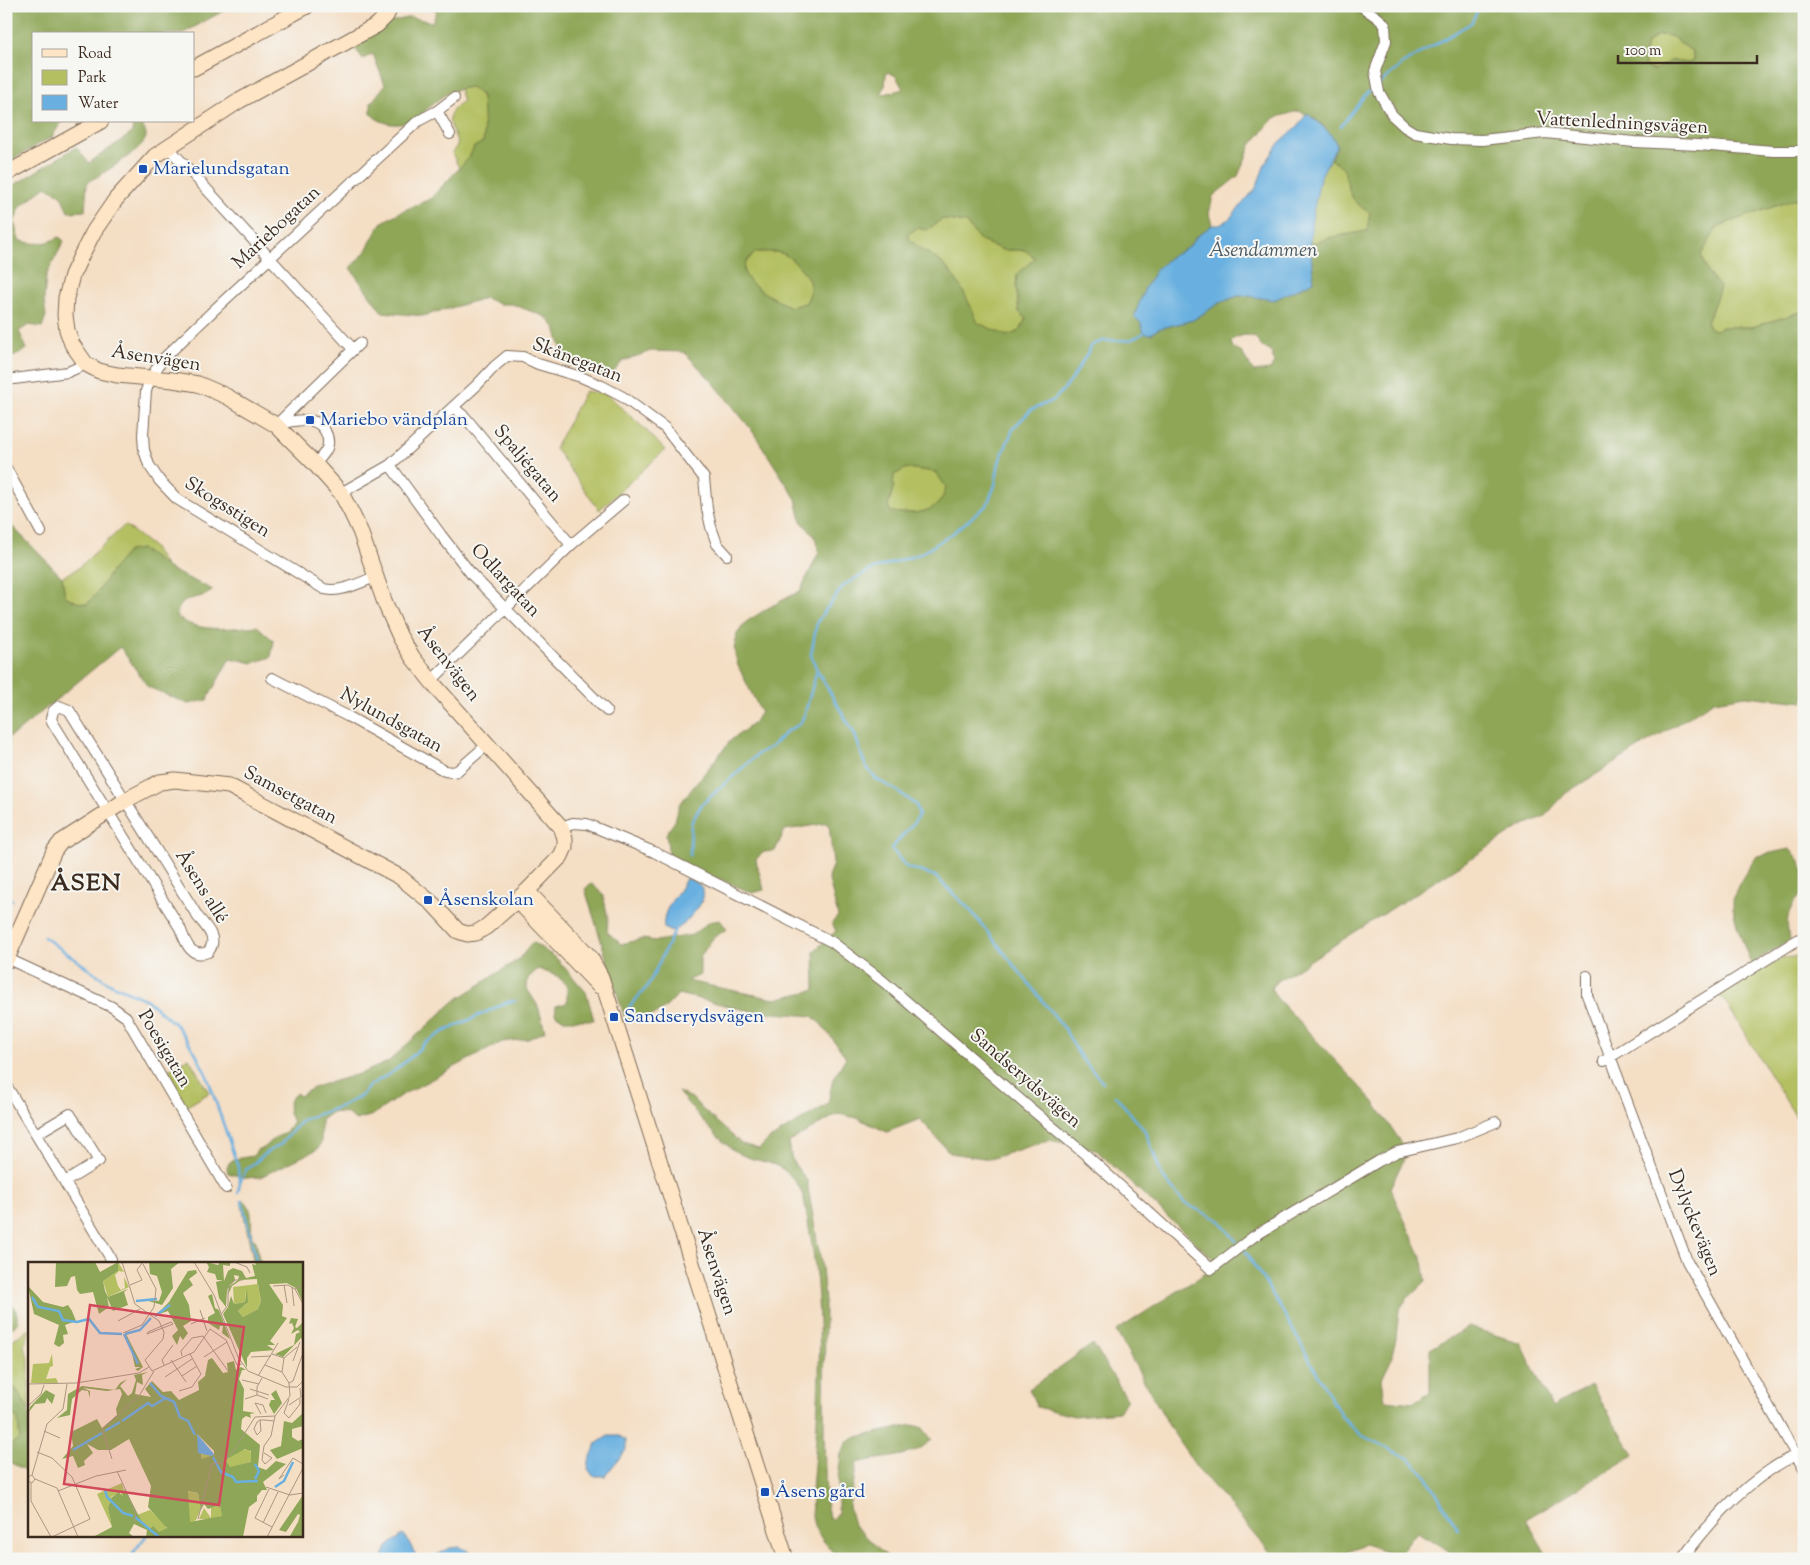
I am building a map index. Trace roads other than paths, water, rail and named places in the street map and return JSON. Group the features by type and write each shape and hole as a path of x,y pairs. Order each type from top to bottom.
{"street":[{"path":"195,67 307,6"},
{"name":"Åsenvägen","path":"391,6 386,16 377,25 239,101 155,156 116,199 94,231 72,275 66,298 65,315 67,330 75,349 86,364 99,371 198,384 226,396 276,425 315,464 341,493 360,531 375,577 400,636 431,681 561,826"},
{"name":"Vattenledningsvägen","path":"1361,6 1385,25 1386,32 1383,51 1375,71 1379,92 1392,115 1405,127 1415,132 1451,139 1482,140 1545,134 1773,152 1804,151"},
{"name":"Mariebogatan","path":"150,379 162,360 418,121 437,111 454,98"},
{"path":"437,111 450,134"},
{"path":"6,174 99,122"},
{"path":"168,146 271,258 357,346 276,425"},
{"name":"Skånegatan","path":"341,493 390,465 507,356 523,357 538,364 581,377 622,397 665,428 704,478 705,498 716,544 727,555"},
{"path":"6,380 68,372 86,364"},
{"name":"Skogsstigen","path":"150,379 146,392 143,435 144,450 149,465 168,491 177,499 324,589 333,591 343,589 375,577"},
{"name":"Spaljégatan","path":"453,407 465,417 572,545"},
{"path":"276,425 310,420 321,425 325,430 328,442 325,452 315,464"},
{"name":"Odlargatan","path":"390,465 441,536 472,575 607,711"},
{"path":"7,471 41,532"},
{"path":"431,681 572,545 624,500"},
{"name":"Nylundsgatan","path":"272,678 349,717 445,771 452,772 457,770 488,744"},
{"name":"Åsens allé","path":"60,706 69,710 198,917 213,936 212,948 208,952 197,954 191,951 180,928 107,812 53,723 52,715 56,708 60,706"},
{"name":"Samsetgatan","path":"7,959 54,851 61,842 126,800 160,782 174,780 228,786 400,877 433,904 458,931 467,934 476,933 486,928 522,895"},
{"name":"Sandserydsvägen","path":"561,826 573,823 587,824 654,852 832,942 884,982 1024,1104 1086,1155 1211,1269 1253,1237 1379,1161 1397,1152 1457,1138 1496,1122"},
{"path":"522,895 561,856 565,847 565,838 561,826"},
{"name":"Åsenvägen","path":"522,895 590,957 601,977 786,1559"},
{"path":"1608,1059 1804,936"},
{"name":"Poesigatan","path":"7,959 112,1007 126,1017 226,1188"},
{"name":"Dylyckevägen","path":"1587,976 1587,995 1608,1059 1687,1261 1800,1453 1804,1469"},
{"path":"6,1085 111,1259"},
{"path":"36,1134 70,1114 99,1161 65,1182"},
{"path":"1682,1559 1700,1535 1737,1495 1772,1468 1800,1453"}],"water":[{"name":"Åsendammen","path":"1307,113 1330,133 1337,145 1320,178 1312,219 1310,244 1314,281 1274,300 1241,295 1221,302 1193,320 1158,329 1151,334 1144,333 1141,323 1134,317 1145,288 1156,270 1169,258 1189,247 1195,238 1212,225 1220,225 1229,219 1256,188 1265,164 1279,143 1298,126"},
{"path":"686,878 700,885 704,894 700,905 684,924 675,930 669,931 664,928 665,914"},
{"path":"608,1436 619,1436 626,1440 626,1450 605,1476 593,1476 588,1469 589,1462 596,1444"},
{"path":"402,1535 406,1537 417,1557 427,1559 382,1559 387,1547"},
{"path":"460,1547 469,1551 474,1559 430,1559 450,1548"}],"waterway":[{"path":"1380,83 1404,63 1471,23 1480,6"},
{"path":"1341,126 1366,94 1376,87"},
{"path":"690,855 691,823 702,804 759,753 771,747 787,731 800,724 817,670 811,655 817,622 844,585 871,570 920,554 949,536 987,505 995,485 999,462 1014,427 1031,410 1054,400 1071,381 1092,345 1103,341 1130,340 1144,333"},
{"path":"817,670 855,735 865,765 876,779 916,805 919,815 892,849 906,867 935,876 971,911 1064,1028 1081,1058 1103,1082"},
{"path":"6,896 12,900"},
{"path":"629,1007 648,986 676,927"},
{"path":"44,937 109,983 147,1000 177,1026 195,1052 207,1076 238,1167 239,1181"},
{"path":"238,1192 240,1182 246,1170 267,1152 281,1144 302,1120 339,1107 361,1096 369,1086 394,1071 425,1043 445,1031 508,1002 515,1001"},
{"path":"1115,1095 1146,1132 1162,1176 1184,1203 1219,1220 1236,1241"},
{"path":"242,1201 257,1262"},
{"path":"1245,1251 1278,1303 1341,1416 1361,1435 1410,1459 1427,1477 1458,1529"},
{"path":"134,1559 133,1553 144,1538"}],"place":[{"name":"Marielundsgatan","path":"143,169"},
{"name":"Mariebo vändplan","path":"310,420"},
{"name":"Åsenskolan","path":"428,900"},
{"name":"Sandserydsvägen","path":"614,1017"},
{"name":"Åsens gård","path":"765,1492"}],"district":[{"name":"ÅSEN","path":"86,884"}]}
